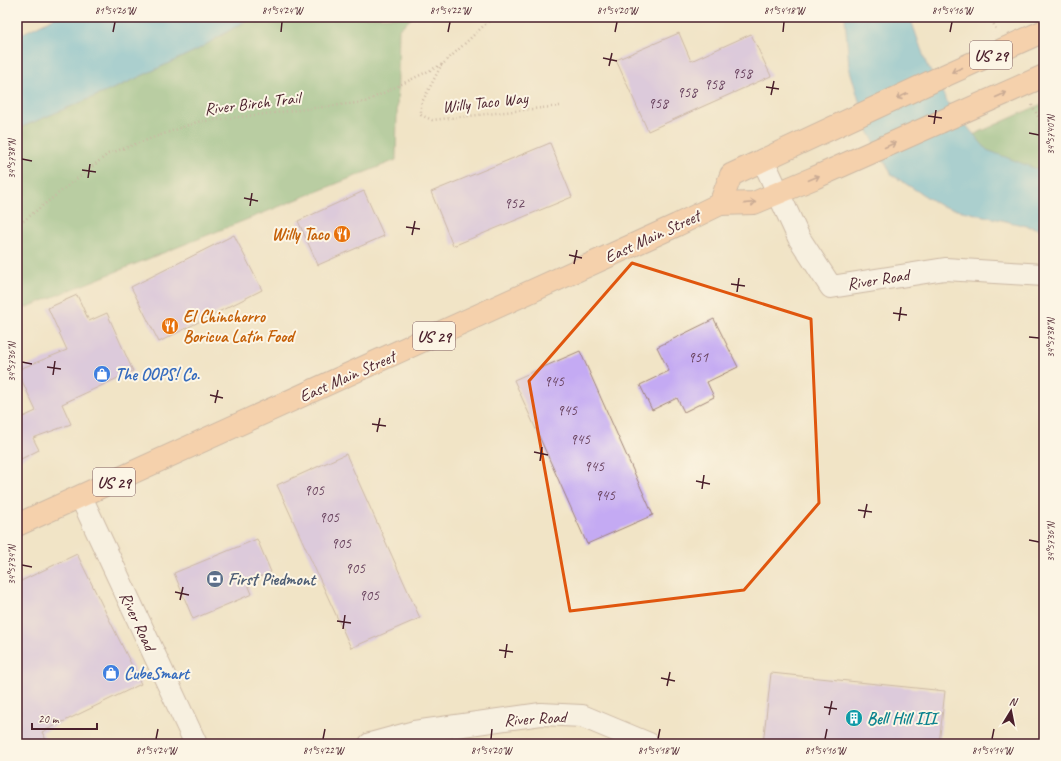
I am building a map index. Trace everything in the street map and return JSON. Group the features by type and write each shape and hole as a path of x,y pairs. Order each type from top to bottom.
{"main road":[{"name":"East Main Street","path":"720,204 732,175 1044,31"},
{"name":"East Main Street","path":"17,525 670,229 720,204 754,203 854,161 1044,76"}],"street":[{"name":"River Road","path":"763,160 799,238 831,286 945,269 1044,275"},
{"name":"River Road","path":"81,497 196,744"},
{"name":"River Road","path":"370,744 414,732 541,714 582,716 649,744"}],"path":[{"name":"River Birch Trail","path":"17,226 108,154 197,122 365,102 443,64 493,17"},
{"name":"Willy Taco Way","path":"443,64 421,104 421,115 432,120 560,106"},
{"path":"1038,118 1044,128"}],"highlighted area":[{"path":"632,263 811,319 819,503 744,590 570,611 529,381"}],"green space":[{"path":"252,17 413,17 399,29 396,160 17,312 17,129 122,85 197,50"},
{"path":"1044,103 1044,179 933,153"}],"water":[{"path":"56,17 252,17 197,50 122,85 17,129 17,36"},
{"path":"845,17 910,17 926,63 949,105 987,150 1034,168 1044,170 1044,230 941,206 892,175 868,131 849,67"}],"building":[{"path":"679,33 691,61 751,34 771,76 648,131 616,60"},
{"path":"550,143 572,197 453,246 431,192"},
{"path":"364,191 384,236 318,265 298,221"},
{"path":"234,235 262,290 159,342 131,287"},
{"path":"77,295 89,321 107,313 133,371 62,404 71,424 33,438 39,450 17,461 17,404 23,417 36,411 17,370 67,350 48,308"},
{"path":"714,319 738,367 707,382 714,397 684,412 677,398 652,410 640,385 669,371 657,347"},
{"path":"580,351 653,515 587,544 514,380"},
{"path":"346,454 420,618 351,648 277,485"},
{"name":"First Piedmont","path":"257,539 271,572 247,582 252,594 193,619 174,573"},
{"path":"77,554 141,684 42,732 48,744 17,744 17,583"},
{"name":"Bell Hill III","path":"771,673 945,691 939,744 763,744"}],"place":[{"name":"Willy Taco","path":"342,234"},
{"name":"El Chinchorro Boricua Latín Food","path":"170,326"},
{"name":"The OOPS! Co.","path":"102,374"},
{"name":"First Piedmont","path":"215,579"},
{"name":"CubeSmart","path":"111,673"},
{"name":"Bell Hill III","path":"854,718"}]}
